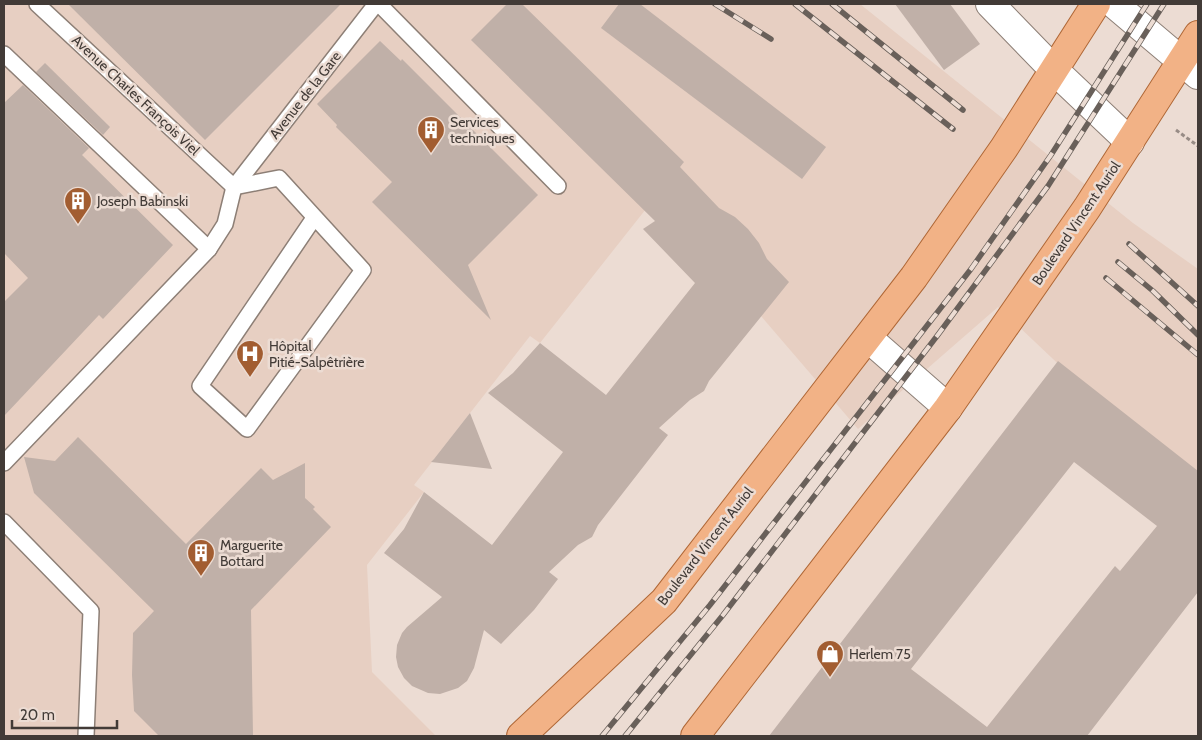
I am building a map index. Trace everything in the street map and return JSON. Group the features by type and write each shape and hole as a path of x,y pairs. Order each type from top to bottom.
{"main road":[{"name":"Boulevard Vincent Auriol","path":"521,736 664,601 914,277 1004,148 1096,4"},
{"name":"Boulevard Vincent Auriol","path":"695,736 948,408 1087,208 1130,142 1190,68 1198,35"}],"street":[{"path":"990,4 1053,69 1130,142"},
{"path":"1114,4 1190,68"},
{"path":"868,338 948,408"}],"lane":[{"name":"Avenue Charles François Viel","path":"37,4 234,187"},
{"name":"Avenue de la Gare","path":"234,187 377,4"},
{"path":"377,4 558,186"},
{"path":"4,54 209,249"},
{"path":"4,463 209,249 225,224 234,187 279,178 363,270 246,429 200,386 314,218"},
{"path":"4,522 91,611 86,736"}],"path":[{"path":"1173,128 1198,146"}],"shaded area":[{"name":"Hôpital Pitié-Salpêtrière","path":"4,4 860,4 1133,223 1198,269 1198,496 998,307 858,429 657,195 540,343 530,336 414,485 424,492 367,565 372,672 436,736 4,736"}],"building":[{"path":"68,4 341,4 205,140"},
{"path":"507,4 522,4 684,162 680,167 719,208 735,217 748,229 759,243 767,259 789,282 709,381 704,391 690,400 659,428 668,435 598,525 592,537 578,545 549,572 558,579 534,610 501,644 484,630 474,668 467,681 458,688 440,694 428,693 412,686 404,678 398,667 396,657 397,645 407,627 442,597 384,553 404,529 424,492 492,545 563,452 488,393 513,373 540,343 606,395 695,283 643,229 655,221 471,40"},
{"path":"619,4 640,4 826,147 802,179 601,28"},
{"path":"895,4 950,4 980,44 944,70"},
{"name":"Services techniques","path":"380,41 401,61 402,59 538,195 468,265 491,320 372,202 392,182 336,127 337,125 317,104"},
{"path":"45,63 110,127 103,135 36,72"},
{"name":"Joseph Babinski","path":"23,85 89,148 82,155 173,245 103,319 99,315 4,416 4,302 28,278 4,253 4,103"},
{"path":"1058,361 1198,471 1198,592 1087,736 769,736","holes":["1074,462 1157,526 1120,571 1115,566 987,727 911,669"]},
{"path":"470,413 492,469 431,462 434,459"},
{"name":"Marguerite Bottard","path":"78,437 186,544 261,468 273,480 305,463 305,498 331,527 251,610 253,736 159,736 134,711 132,675 133,633 154,611 34,493 24,457 55,461"}],"railway":[{"path":"715,4 771,39"},
{"path":"795,4 953,129"},
{"path":"832,4 963,110"},
{"path":"602,736 710,605 971,269 1051,155 1147,4"},
{"path":"625,736 723,615 937,336 1048,186 1164,4"},
{"path":"1129,244 1198,306"},
{"path":"1118,262 1153,291 1198,335"},
{"path":"1106,278 1198,355"}],"place":[{"name":"Services techniques","path":"431,154"},
{"name":"Joseph Babinski","path":"78,225"},
{"name":"Hôpital Pitié-Salpêtrière","path":"250,378"},
{"name":"Marguerite Bottard","path":"201,577"},
{"name":"Herlem 75","path":"830,678"}]}
